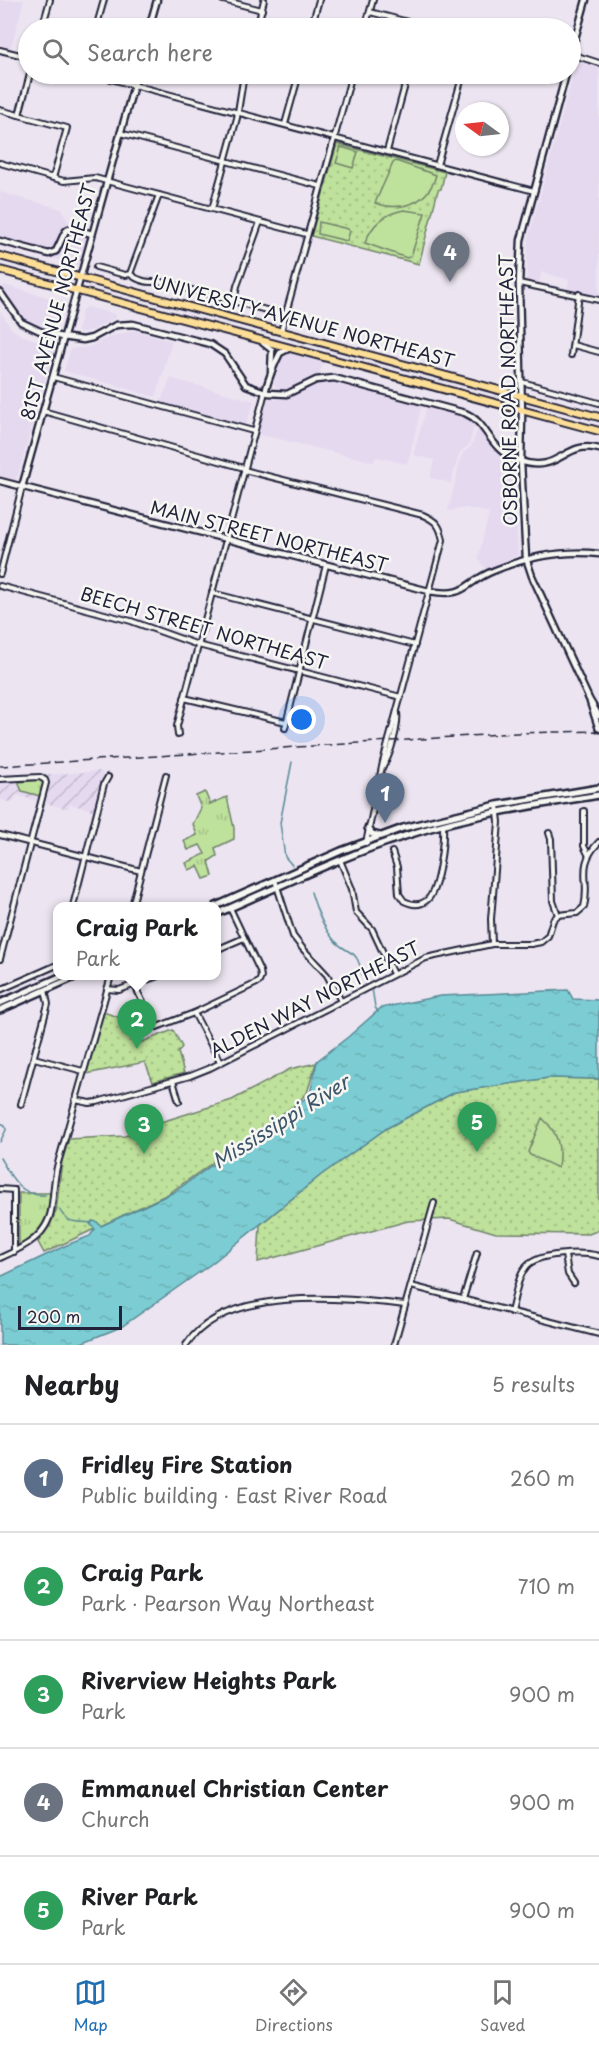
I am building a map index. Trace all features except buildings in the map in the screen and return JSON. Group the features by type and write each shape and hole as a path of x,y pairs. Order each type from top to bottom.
{"main road":[{"name":"UNIVERSITY AVENUE NORTHEAST","path":"0,256 599,417"},
{"name":"UNIVERSITY AVENUE NORTHEAST","path":"0,270 599,431"},
{"path":"221,912 339,860 381,836 403,828 442,822 498,808 599,788"},
{"path":"498,808 599,795"},
{"path":"221,904 366,845 412,833 442,822"},
{"path":"368,828 372,834 381,836"},
{"path":"0,1003 53,979"},
{"path":"0,1010 66,980"}],"street":[{"path":"45,18 50,0"},
{"path":"99,18 104,0"},
{"path":"152,18 157,0"},
{"path":"223,0 262,10"},
{"path":"259,18 264,0"},
{"path":"315,18 320,0"},
{"path":"368,18 374,0"},
{"path":"581,18 586,0"},
{"path":"370,12 390,18"},
{"path":"0,50 18,54"},
{"path":"581,58 599,63"},
{"path":"19,115 27,84"},
{"path":"130,84 534,191"},
{"path":"212,209 238,112 242,84"},
{"path":"285,124 296,84"},
{"path":"280,331 349,84"},
{"path":"387,151 405,84"},
{"path":"437,165 460,84"},
{"name":"OSBORNE ROAD NORTHEAST","path":"563,84 521,240 519,283 522,382 521,462 526,558 532,576 599,716"},
{"name":"81ST AVENUE NORTHEAST","path":"0,574 63,337 134,85"},
{"path":"0,110 67,128 53,178"},
{"path":"120,133 320,186"},
{"path":"0,164 64,181 90,178 106,181 306,234"},
{"path":"130,274 159,195"},
{"path":"234,301 237,286 260,222"},
{"path":"0,241 49,254 56,251 62,234 68,228 92,234"},
{"path":"96,267 285,315"},
{"path":"519,283 599,300"},
{"path":"0,292 21,322 40,331 63,337 82,340 92,338 120,324 137,324 217,347 225,354 242,381 252,388 265,392 287,394 316,380 334,378 465,413 477,420 500,451 521,462 548,464 583,446 599,449"},
{"path":"571,355 579,294"},
{"path":"178,735 177,726 184,698 253,431 271,371 271,348 242,335"},
{"path":"573,345 599,352"},
{"path":"271,371 281,351 291,348"},
{"path":"53,377 253,431"},
{"path":"522,382 599,403"},
{"path":"43,411 244,469 423,515 435,521 441,528 443,540 392,726 366,845"},
{"name":"MAIN STREET NORTHEAST","path":"0,481 447,594 463,590 489,572 526,558 574,552 599,554"},
{"path":"285,728 326,565"},
{"name":"BEECH STREET NORTHEAST","path":"0,586 131,621 198,645 401,698"},
{"path":"212,592 415,645"},
{"path":"184,698 286,722"},
{"name":"OSBORNE ROAD NORTHEAST","path":"589,699 599,729"},
{"path":"133,902 166,775"},
{"path":"0,779 40,777 45,780 46,786 0,959"},
{"path":"74,902 104,784 108,777"},
{"path":"492,944 491,919 498,808"},
{"path":"584,811 584,846 588,854"},
{"path":"392,852 397,867 399,894 404,901 418,904 426,901 431,894 443,847 442,822"},
{"path":"549,833 554,901 558,915 578,913 584,907 585,863 588,854 598,844"},
{"path":"0,835 141,871"},
{"path":"339,860 352,889 356,912 372,929 393,974"},
{"path":"276,880 293,936 327,975 341,1001"},
{"path":"135,986 157,1027 194,1013 259,982 260,971 230,908"},
{"name":"ALDEN WAY NORTHEAST","path":"75,1100 97,1102 190,1076 434,955 492,944 541,942 548,936 552,922 558,915"},
{"path":"221,948 244,938"},
{"path":"0,990 53,967"},
{"path":"0,1258 35,1240 51,1215 54,1180 110,980"},
{"path":"107,989 119,990 148,980"},
{"path":"21,1104 48,1004 45,990"},
{"path":"194,1013 220,1062"},
{"path":"34,1058 83,1071"},
{"path":"173,1081 179,1101"},
{"path":"0,1189 14,1190 14,1251"},
{"path":"394,1345 434,1203"},
{"path":"463,1299 477,1253"},
{"path":"511,1312 521,1276 529,1261 584,1253 599,1256"},
{"path":"566,1255 568,1274 574,1283"},
{"path":"411,1286 599,1335"},
{"path":"186,1345 191,1337 205,1325 224,1313 265,1303 355,1300 405,1305"}],"shaded area":[{"path":"0,0 24,0 11,48 0,45"},
{"path":"581,62 599,67 599,297 567,289 569,280 542,272 539,284 526,281 528,239 571,84 581,84"},
{"path":"0,192 62,209 70,225 90,230 79,266 0,244"},
{"path":"4,285 62,301 54,330 34,326 20,317 2,290"},
{"path":"86,307 116,314 115,318 93,330 80,333 77,331 82,310"},
{"path":"0,311 12,329 21,335 51,345 54,349 15,480 0,476"},
{"path":"134,330 172,341 156,397 64,371 70,349 89,347 109,337"},
{"path":"289,353 324,361 318,378 295,389 279,392 274,384 283,354"},
{"path":"171,378 254,401 246,425 160,402"},
{"path":"327,381 422,405 408,462 405,464 376,457 374,462 257,434 268,399 285,398"},
{"path":"427,405 462,415 477,425 474,427 469,445 460,452 451,483 430,478 434,460 413,455"},
{"path":"480,429 493,451 514,464 516,473 518,555 486,570 478,558 489,513 466,508 448,511 462,453 471,447"},
{"path":"99,771 104,777 95,811 70,804 68,809 45,803 49,789 48,780 43,775"},
{"path":"0,782 19,782 22,791 40,796 39,802 16,795 13,803 0,800"}],"green space":[{"path":"337,144 445,172 441,189 438,190 419,264 311,236"},
{"path":"341,147 358,152 353,168 336,163"},
{"path":"396,161 436,175 432,185 420,199 404,206 394,207 375,203 393,163"},
{"path":"404,210 425,213 411,256 407,258 365,243 375,225 390,214"},
{"path":"319,222 348,229 350,231 347,241 318,234"},
{"path":"40,780 44,783 40,796 22,791 19,784 19,782"},
{"path":"205,792 210,804 227,797 234,828 234,839 215,848 217,856 209,861 213,876 204,879 198,866 189,870 186,863 205,854 200,845 188,850 184,841 197,835 193,824 201,808 196,796"},
{"path":"103,1012 125,1019 137,1044 173,1030 182,1047 178,1052 184,1073 153,1082 145,1062 86,1074"},
{"path":"316,1063 307,1093 296,1104 168,1194 44,1253 38,1242 50,1226 56,1211 62,1161 69,1139 125,1136 232,1100 290,1069"},
{"path":"548,1078 599,1079 599,1230 589,1234 496,1233 449,1219 408,1221 258,1262 260,1225 321,1175 387,1128 455,1092"},
{"path":"542,1118 552,1129 558,1141 558,1168 528,1152"},
{"path":"19,1193 50,1193 50,1202 46,1217 38,1230 19,1246"}],"water":[{"name":"Mississippi River","path":"568,990 573,999 599,1000 599,1079 548,1078 455,1092 387,1128 321,1175 211,1264 121,1327 76,1345 0,1345 0,1277 90,1236 95,1229 90,1224 92,1221 101,1226 174,1192 310,1095 317,1061 381,1008 440,996"}],"waterway":[{"path":"292,762 280,823 285,857 292,865"},
{"path":"311,892 326,929 339,945 355,956 362,975 368,980"},
{"path":"372,988 378,1012"},
{"path":"0,1123 5,1125 6,1130 0,1142"},
{"path":"0,1158 13,1179 23,1189 29,1193 45,1195"},
{"path":"59,1209 69,1220 92,1223"}],"railway":[{"path":"0,766 516,733 599,731"}],"place":[{"name":"Emmanuel Christian Center","path":"450,282"},
{"name":"Fridley Fire Station","path":"385,823"},
{"name":"Craig Park","path":"137,1049"},
{"name":"River Park","path":"477,1152"},
{"name":"Riverview Heights Park","path":"144,1154"}]}
